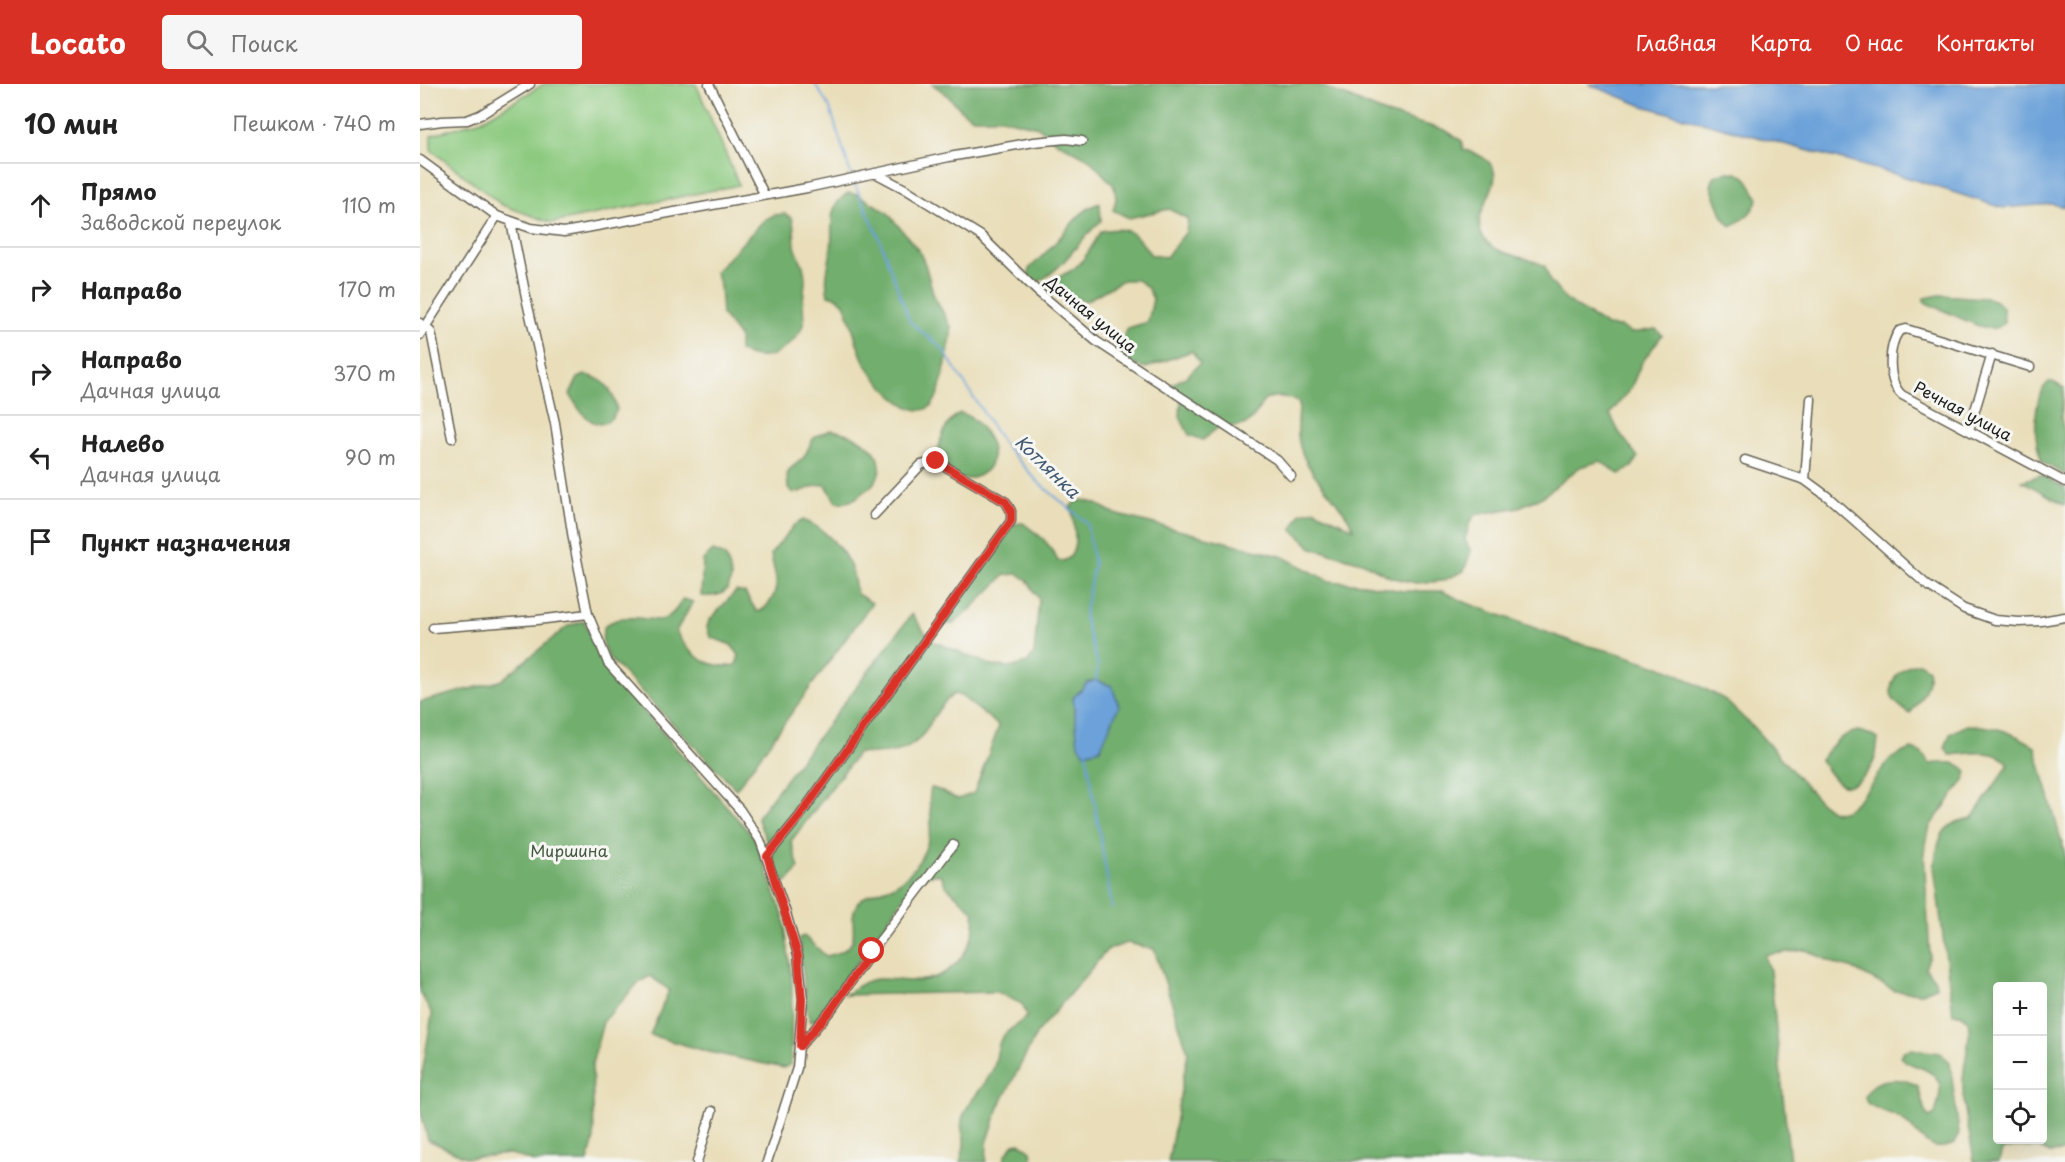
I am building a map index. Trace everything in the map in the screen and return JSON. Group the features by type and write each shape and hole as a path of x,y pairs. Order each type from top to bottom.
{"street":[{"path":"420,124 467,120 480,115 530,84"},
{"path":"709,84 764,194"},
{"path":"420,160 497,216 538,229 564,232 807,188 1034,142 1066,139 1082,141"},
{"name":"Дачная улица","path":"875,173 981,236 1036,290 1096,341 1277,460 1292,476"},
{"path":"420,334 423,324 497,216"},
{"path":"511,222 555,423 573,539 588,614 608,663 754,828 767,856 798,955 802,999 800,1046 795,1078 766,1162"},
{"path":"423,324 430,332 452,438"},
{"name":"Речная улица","path":"2030,367 1906,329 1899,332 1895,340 1891,378 1895,388 1902,395 2065,482"},
{"path":"1969,430 1992,354"},
{"path":"1806,480 1811,399"},
{"path":"1745,460 1806,480 1927,585 1964,609 1995,620 2019,622 2065,617"},
{"path":"767,856 799,817 1011,521 1011,511 1006,502 936,461 921,465 874,515"},
{"path":"433,628 588,614"},
{"path":"800,1046 831,1010 872,951 953,845"},
{"path":"697,1162 712,1111"}],"green space":[{"path":"544,84 696,84 739,185 552,223 502,205 431,150 431,135 482,120"},
{"path":"932,84 1317,84 1390,115 1445,130 1462,141 1463,149 1484,158 1493,167 1495,177 1493,187 1480,219 1480,230 1486,241 1499,250 1545,266 1550,281 1566,300 1607,326 1621,327 1631,333 1656,329 1662,335 1641,364 1631,388 1610,414 1619,432 1638,457 1632,467 1619,474 1600,461 1580,467 1542,497 1519,507 1475,515 1469,525 1465,540 1471,551 1464,571 1442,581 1416,583 1390,577 1362,562 1312,548 1292,529 1301,513 1315,510 1354,529 1348,517 1306,462 1298,436 1299,403 1286,398 1267,399 1252,419 1244,425 1231,427 1221,425 1203,440 1189,435 1180,417 1181,399 1168,387 1187,376 1200,363 1192,351 1146,368 1123,362 1116,357 1117,349 1128,328 1148,322 1153,299 1147,287 1137,280 1123,280 1086,301 1050,293 1044,288 1053,279 1072,270 1081,262 1101,231 1119,229 1130,232 1151,255 1166,257 1186,232 1188,219 1169,209 1129,218 1113,210 1116,199 1114,186 1089,159 1057,142 1038,127 1001,118 973,118"},
{"path":"1733,172 1747,179 1758,199 1747,216 1731,226 1723,217 1711,186 1714,176"},
{"path":"848,193 857,194 887,212 919,251 934,296 951,327 941,385 930,407 921,410 912,408 902,403 883,386 864,361 844,304 837,297 828,295 827,277 833,211"},
{"path":"1100,203 1101,221 1053,272 1034,283 1029,280 1029,269 1080,215"},
{"path":"785,214 792,218 796,248 805,275 804,321 799,334 785,348 771,356 750,356 739,351 739,337 722,315 720,286 715,272 764,220 774,215"},
{"path":"1940,295 1994,300 2003,307 2004,322 1999,327 1991,329 1976,325 1924,302 1924,298"},
{"path":"585,375 603,382 611,391 617,410 604,423 597,423 584,415 570,394 578,378"},
{"path":"2049,382 2064,388 2061,418 2065,436 2065,475 2042,462 2037,443 2037,408 2043,389"},
{"path":"960,413 973,419 984,431 992,452 988,469 980,475 965,479 957,478 946,472 941,466 938,452 945,429"},
{"path":"831,430 858,438 873,450 880,466 876,481 856,498 847,502 836,502 826,485 818,485 794,493 788,488 789,470 804,457 813,439"},
{"path":"2041,475 2065,488 2065,505 2022,481"},
{"path":"1083,500 1095,503 1115,514 1281,556 1329,581 1403,591 1442,591 1467,603 1576,643 1614,652 1670,670 1724,699 1754,728 1821,803 1833,811 1841,811 1856,802 1887,763 1905,751 1912,749 1922,753 1929,764 1949,763 1963,767 1967,771 1965,779 1930,826 1924,853 1930,956 1925,968 1935,980 1936,987 1922,993 1895,991 1851,968 1838,965 1806,950 1765,955 1770,971 1790,1162 1168,1162 1188,1052 1154,949 1127,943 1107,950 1037,1033 999,1107 987,1143 986,1162 960,1162 964,1145 961,1125 963,1116 995,1065 1002,1037 1027,1016 1022,1004 997,992 844,995 871,980 918,981 946,972 962,956 968,946 974,924 974,912 945,885 941,875 929,875 921,879 906,895 816,1020 811,1022 807,1012 799,938 804,936 826,956 848,947 854,934 854,912 860,900 901,881 921,858 930,830 931,788 958,799 974,793 999,726 961,696 954,694 942,705 922,736 906,748 888,753 858,753 791,841 799,868 787,882 780,877 757,817 912,614 930,640 993,666 1013,667 1027,663 1034,654 1039,599 1027,580 1018,574 1005,575 953,624 941,624 1014,524 1023,523 1047,543 1058,561 1066,560 1071,555 1075,540 1071,506"},
{"path":"803,520 826,534 839,547 852,570 857,594 872,603 736,789 607,656 603,629 605,625 623,618 663,619 670,616 683,599 693,602 676,631 681,640 693,654 708,663 736,665 739,655 731,645 710,637 707,627 709,621 736,591 745,593 757,612 765,607 772,599 776,589 776,576 771,554 794,525"},
{"path":"713,551 725,556 731,580 729,587 719,595 701,596 703,560"},
{"name":"Миршина","path":"584,621 604,665 755,839 784,918 792,983 791,1064 784,1068 709,1052 650,1035 669,990 650,976 638,983 603,1022 592,1064 594,1139 588,1162 534,1162 511,1154 467,1158 428,1140 420,1109 420,1086 432,1014 420,992 420,702 500,681 568,626"},
{"path":"1919,663 1928,669 1928,682 1924,693 1910,714 1893,700 1892,684 1903,670"},
{"path":"1967,725 1995,728 2035,746 2065,854 2065,1152 2050,1153 2039,1148 2015,1147 2002,1150 1999,1162 1974,1162 1963,1096 1969,1037 1968,1021 1961,1014 1953,1014 1934,867 1940,840 1947,828 1961,820 1972,818 2009,764 1997,755 1989,753 1950,755 1945,748 1950,734"},
{"path":"1858,731 1878,739 1876,754 1862,778 1851,785 1845,785 1834,778 1820,760 1841,738"},
{"path":"1911,1049 1940,1053 1950,1062 1959,1133 1954,1144 1935,1147 1928,1144 1898,1117 1867,1103 1865,1097 1874,1085 1888,1080 1904,1081 1918,1086 1925,1112 1929,1117 1935,1114 1940,1090 1937,1078 1926,1070 1903,1060 1900,1056 1904,1051"},
{"path":"1020,1143 1031,1151 1030,1162 1004,1162 1006,1154 1014,1144"}],"water":[{"path":"1588,84 2065,84 2065,207 2052,204 2003,208 1902,176 1643,106"},
{"path":"1096,680 1112,686 1119,706 1100,749 1085,753 1078,744 1073,698 1087,683"}],"waterway":[{"name":"Котлянка","path":"815,84 830,108 852,178 878,235 910,322 942,348 1002,442 1039,483 1087,523 1094,564 1084,617 1098,665 1096,680"},
{"name":"Котлянка","path":"1086,751 1112,908"}],"route":[{"path":"872,951 831,1010 800,1046 802,999 798,955 767,856 799,817 1011,521 1011,511 1006,502 936,461"}]}
